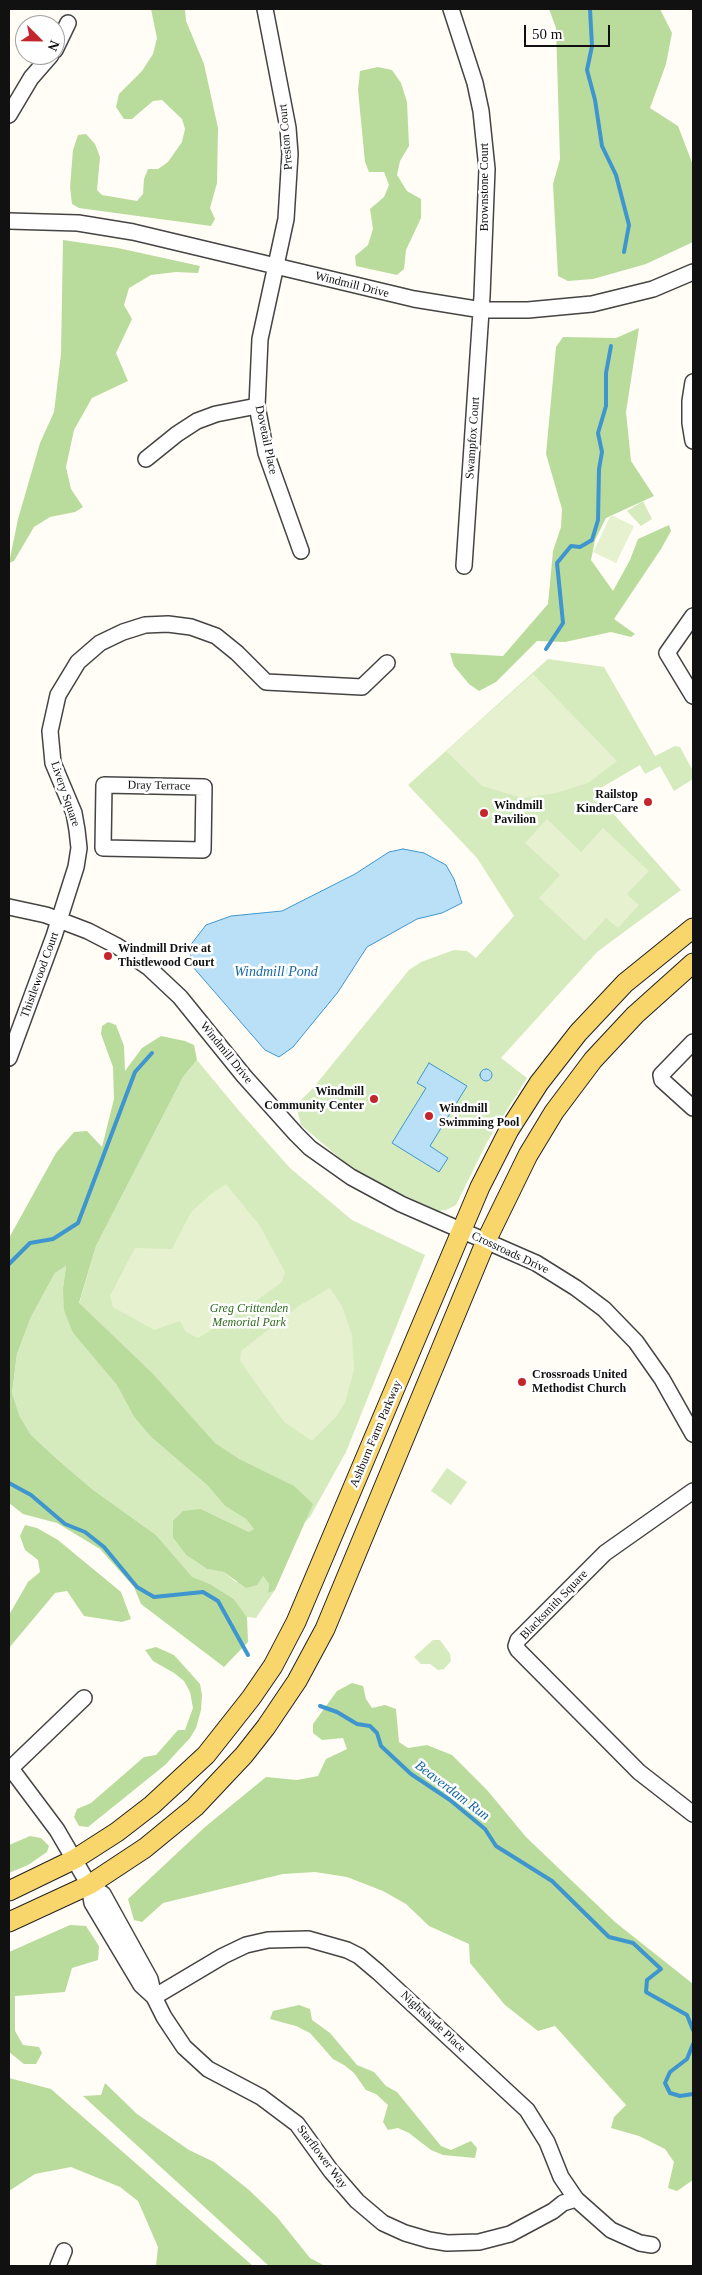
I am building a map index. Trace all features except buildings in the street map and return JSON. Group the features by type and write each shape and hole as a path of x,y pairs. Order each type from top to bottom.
{"main road":[{"name":"Ashburn Farm Parkway","path":"9,1891 75,1859 117,1832 174,1787 223,1736 273,1666 312,1588 461,1230 509,1130 539,1083 558,1058 625,983 693,928"},
{"path":"9,1922 90,1885 145,1848 195,1807 244,1755 266,1728 297,1681 336,1603 486,1241 528,1155 572,1086 635,1014 693,964"}],"street":[{"name":"Preston Court","path":"265,9 288,128 290,154 286,219 276,266"},
{"name":"Brownstone Court","path":"451,9 475,83 485,141 487,196 482,310"},
{"path":"65,29 68,23"},
{"path":"9,115 31,78 42,65"},
{"name":"Windmill Drive","path":"9,221 78,224 133,232 414,299 482,310 528,310 592,304 652,289 692,276"},
{"name":"Dovetail Place","path":"276,266 260,339 257,406 266,453 301,551"},
{"name":"Swampfox Court","path":"464,566 482,310"},
{"path":"693,382 690,423 693,441"},
{"path":"146,458 197,421 216,414 257,406"},
{"path":"693,616 667,653 693,696"},
{"name":"Livery Square","path":"60,920 74,877 79,848 74,813 53,763 50,731 52,712 67,678 78,662 100,643 123,632 145,625 168,624 191,627 216,636 266,682 362,687 387,663"},
{"name":"Dray Terrace","path":"79,848 202,850 204,787 104,785 103,848"},
{"name":"Windmill Drive","path":"9,907 60,920 117,946 164,981 196,1016 277,1114 310,1148 351,1177 374,1190 461,1230"},
{"name":"Thistlewood Court","path":"9,1058 60,920"},
{"path":"693,1042 661,1075 662,1080 693,1108"},
{"name":"Crossroads Drive","path":"461,1230 551,1271 604,1309 636,1342 650,1361 693,1434"},
{"name":"Blacksmith Square","path":"693,1491 605,1553 518,1640 516,1646 639,1772 693,1814"},
{"path":"10,1767 84,1698"},
{"name":"Starflower Way","path":"10,1767 35,1798 75,1859 90,1885 92,1903 141,1985 154,1997 179,2040 195,2058 216,2074 261,2097 297,2124 331,2171 357,2202 383,2223 405,2233 447,2243 496,2240 526,2227 563,2203 576,2199"},
{"name":"Nightshade Place","path":"154,1997 223,1956 246,1946 268,1940 308,1939 347,1950 378,1972 527,2110 547,2142 561,2177 576,2199 611,2230 652,2245"},
{"path":"58,2266 64,2251"}],"green space":[{"path":"151,9 185,9 186,21 204,64 218,128 217,183 210,208 215,219 211,226 79,208 72,204 70,187 73,150 78,135 86,134 95,144 100,157 97,190 102,195 137,201 143,194 144,179 148,169 158,169 168,162 182,142 185,129 182,119 162,100 153,101 132,119 124,119 116,107 119,94 142,71 153,54 157,38"},
{"path":"549,9 660,9 672,33 666,64 650,108 678,126 693,165 693,242 646,264 593,279 568,281 558,276 553,184 560,159 556,28"},
{"path":"378,67 392,70 401,83 407,102 409,146 400,161 397,175 407,191 421,199 421,218 406,250 404,269 397,275 356,266 355,256 368,245 373,229 370,209 384,197 389,185 384,172 369,172 365,162 358,90 360,71"},
{"path":"63,240 118,248 200,266 198,273 176,272 151,275 129,288 124,305 132,319 116,353 128,381 92,398 74,430 66,467 71,489 83,507 75,512 50,517 34,527 14,561 9,563 18,519 40,443 54,412 61,354"},
{"path":"639,328 626,412 631,461 654,496 606,518 595,540 591,560 613,591 630,560 638,539 669,525 671,531 661,549 614,619 635,634 631,637 611,632 565,642 537,641 496,682 479,691 469,684 454,666 450,653 503,656 548,604 553,551 561,527 562,509 546,454 556,347 563,337 616,338"},
{"path":"643,501 652,519 641,526 627,511"},
{"path":"611,515 634,526 616,563 593,552"},
{"path":"548,659 604,667 655,756 675,746 680,747 693,771 693,779 674,791 660,766 645,774 640,765 594,792 681,890 597,952 501,1058 527,1078 487,1142 456,1205 446,1210 438,1211 369,1179 342,1160 301,1125 297,1109 300,1101 313,1088 409,970 421,962 454,950 467,951 476,958 514,916 477,858 408,785"},
{"path":"533,674 617,761 588,783 556,793 522,798 482,786 446,751"},
{"path":"547,819 581,852 603,828 649,871 627,894 639,905 618,928 606,918 585,941 539,898 560,875 525,843"},
{"path":"108,1022 116,1025 124,1046 125,1071 142,1048 161,1036 194,1045 197,1060 183,1077 96,1246 79,1303 153,1374 215,1443 239,1459 294,1486 313,1504 275,1590 268,1593 269,1584 263,1576 257,1585 246,1588 224,1572 207,1569 186,1555 173,1538 173,1521 183,1511 201,1509 249,1532 254,1529 246,1519 225,1506 207,1485 151,1437 134,1417 117,1385 73,1333 64,1310 63,1288 66,1266 55,1273 31,1317 17,1354 12,1393 20,1417 31,1435 92,1489 156,1535 192,1577 210,1584 234,1599 247,1617 248,1642 224,1667 141,1604 134,1587 100,1549 57,1523 23,1514 9,1503 9,1238 56,1153 74,1132 87,1131 102,1147 114,1099 113,1067 101,1034 102,1026"},
{"name":"Greg Crittenden Memorial Park","path":"197,1060 290,1168 352,1220 425,1255 346,1452 310,1517 288,1539 75,1318 96,1246 183,1077"},
{"path":"226,1184 260,1226 285,1272 282,1282 241,1312 198,1338 186,1332 180,1321 154,1330 113,1307 110,1296 135,1248 172,1249 191,1212 211,1194"},
{"path":"66,1266 63,1288 73,1333 117,1384 134,1417 151,1437 207,1485 225,1506 246,1519 255,1530 249,1532 201,1509 173,1538 186,1555 207,1569 224,1572 236,1582 263,1576 269,1584 268,1592 275,1590 256,1618 247,1617 234,1599 210,1584 192,1578 156,1535 92,1489 57,1459 31,1435 20,1417 12,1393 17,1354 31,1317 55,1273"},
{"path":"330,1288 342,1306 352,1335 354,1370 345,1403 336,1417 312,1441 284,1422 240,1361 241,1351 300,1305"},
{"path":"447,1468 467,1482 451,1505 431,1491"},
{"path":"25,1525 37,1528 58,1540 121,1592 131,1619 122,1622 84,1616 67,1591 55,1593 9,1648 9,1615 28,1582 40,1572 38,1560 25,1550 20,1536"},
{"path":"433,1640 440,1640 450,1654 451,1661 444,1669 438,1670 430,1664 421,1664 414,1657"},
{"path":"156,1647 174,1655 200,1684 202,1695 201,1710 196,1728 190,1738 165,1765 88,1827 79,1826 74,1817 77,1809 91,1803 144,1757 156,1755 178,1730 185,1730 193,1708 190,1692 184,1681 153,1661 145,1650"},
{"path":"352,1683 363,1686 366,1699 372,1708 385,1705 396,1709 399,1742 408,1748 427,1745 452,1755 487,1790 526,1837 615,1922 693,1984 693,2180 677,2191 668,2188 674,2162 665,2149 639,2136 611,2128 614,2117 626,2105 555,2026 538,2031 505,2005 470,1963 469,1944 429,1926 406,1904 383,1891 347,1877 315,1872 283,1874 163,1903 142,1922 134,1920 128,1899 205,1827 266,1777 297,1780 318,1776 326,1759 347,1749 343,1738 322,1740 313,1733 313,1724 337,1691"},
{"path":"30,1836 41,1838 49,1846 47,1852 28,1865 9,1873 9,1845"},
{"path":"70,1925 86,1926 99,1946 98,1960 72,1968 65,1992 15,1996 15,2031 23,2045 39,2047 42,2053 36,2064 24,2064 9,2052 9,1952"},
{"path":"299,2005 310,2009 312,2020 330,2033 357,2065 374,2072 386,2086 397,2092 441,2146 451,2150 471,2141 477,2148 475,2158 443,2155 431,2150 409,2133 398,2128 388,2130 383,2122 388,2105 376,2094 366,2090 354,2073 333,2059 310,2033 296,2026 270,2019 273,2011"},
{"path":"9,2078 51,2089 253,2266 156,2266 158,2247 138,2201 120,2187 71,2167 35,2174 9,2191"},
{"path":"105,2083 137,2114 189,2150 214,2162 249,2190 277,2217 310,2258 325,2266 269,2266 83,2096 101,2095"}],"water":[{"name":"Windmill Pond","path":"403,849 424,853 446,865 454,879 462,903 442,913 417,919 367,947 338,992 293,1047 279,1057 265,1050 193,967 189,947 206,925 231,916 282,911 355,874 389,852"},
{"name":"Windmill Swimming Pool","path":"429,1063 467,1086 430,1146 448,1158 439,1172 392,1143 426,1088 417,1083"},
{"path":"488,1069 491,1070 491,1080 484,1081 481,1080 480,1073 481,1070"}],"waterway":[{"path":"590,9 592,46 587,70 595,100 602,146 616,175 629,225 624,252"},
{"path":"546,649 563,623 557,563 571,546 580,547 592,540 598,520 599,469 602,452 598,433 606,406 606,373 611,346"},
{"path":"9,1264 30,1243 53,1239 78,1223 135,1072 152,1053"},
{"name":"Beaverdam Run","path":"9,1483 31,1495 65,1524 85,1532 104,1547 137,1587 154,1597 203,1592 218,1601 248,1655"},
{"name":"Beaverdam Run","path":"320,1706 337,1712 357,1724 370,1726 377,1733 381,1746 411,1774 450,1800 485,1829 496,1846 552,1881 609,1937 633,1943 661,1969 647,1980 646,1992 687,2015 693,2030"},
{"name":"Beaverdam Run","path":"693,2044 687,2059 670,2072 665,2083 670,2093 680,2096 693,2094"}],"place":[{"name":"Railstop KinderCare","path":"648,802"},
{"name":"Windmill Pavilion","path":"484,813"},
{"name":"Windmill Drive at Thistlewood Court","path":"108,956"},
{"name":"Windmill Community Center","path":"374,1099"},
{"name":"Windmill Swimming Pool","path":"429,1116"},
{"name":"Crossroads United Methodist Church","path":"522,1382"}]}
